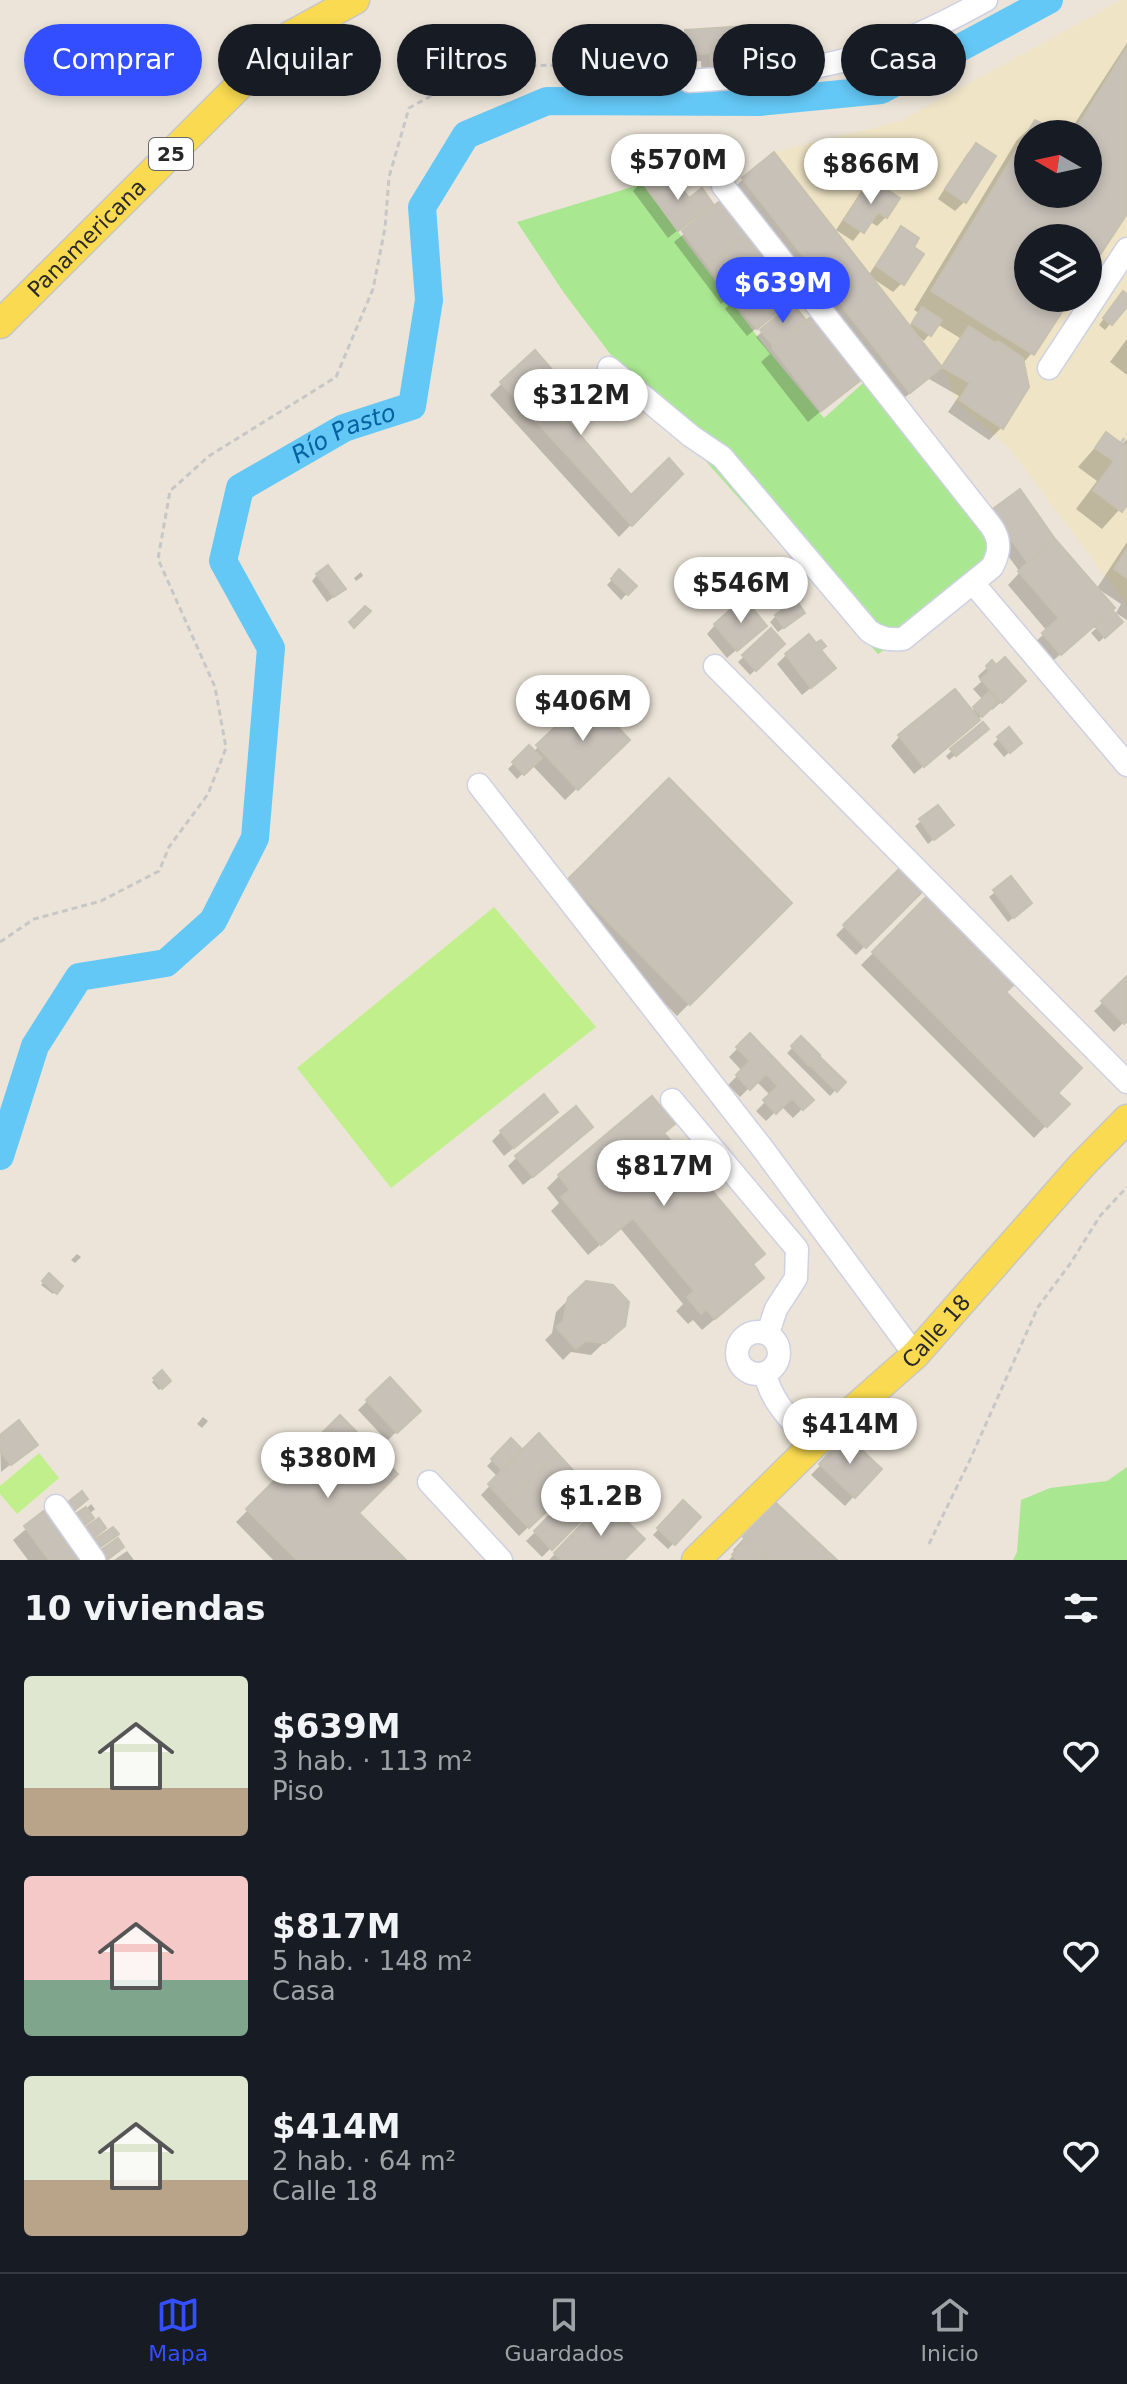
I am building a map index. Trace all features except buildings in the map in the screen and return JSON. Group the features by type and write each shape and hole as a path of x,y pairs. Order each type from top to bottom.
{"main road":[{"name":"Panamericana","path":"0,324 289,36 355,0"},
{"name":"Calle 18","path":"696,1560 813,1445 915,1355 1082,1165 1127,1119"}],"street":[{"path":"697,81 747,78 834,63 901,42 986,0"},
{"path":"609,368 691,436 722,457 876,637 903,639 992,567 999,541 996,533 723,186"},
{"path":"1049,368 1125,257"},
{"path":"973,583 1127,765"},
{"path":"715,666 1127,1082"},
{"path":"479,785 763,1149 915,1355"},
{"path":"672,1100 797,1249 796,1278 776,1309 768,1333"},
{"path":"751,1332 768,1333 778,1346 777,1363 765,1373 748,1372 737,1359 739,1343 751,1332"},
{"path":"765,1373 768,1391 813,1445"},
{"path":"429,1482 501,1560"},
{"path":"56,1506 94,1560"}],"path":[{"path":"0,942 34,919 101,901 159,871 169,847 208,794 226,748 215,687 158,559 170,491 209,456 336,377 373,289 385,228 389,177 409,108 442,90 531,66 552,65"},
{"path":"1121,443 1127,434"},
{"path":"929,1544 1038,1307 1100,1216 1127,1187"}],"shaded area":[{"path":"1121,0 1127,0 1127,605 1009,448 957,403 942,367 774,152 898,122 946,96 966,96 966,85"}],"green space":[{"path":"642,184 766,348 824,418 871,376 995,549 978,586 878,654 611,355 564,293 517,222"},
{"path":"494,907 596,1027 391,1188 297,1068"},
{"path":"39,1453 59,1478 17,1514 0,1494 0,1486"},
{"path":"1127,1467 1127,1560 1013,1560 1017,1552 1021,1500 1050,1488 1107,1481"}],"waterway":[{"name":"Río Pasto","path":"0,1156 35,1046 79,977 166,963 213,921 255,838 271,648 223,561 240,488 344,428 412,406 429,300 422,207 466,135 547,101 760,102 881,90 1049,0"}]}
